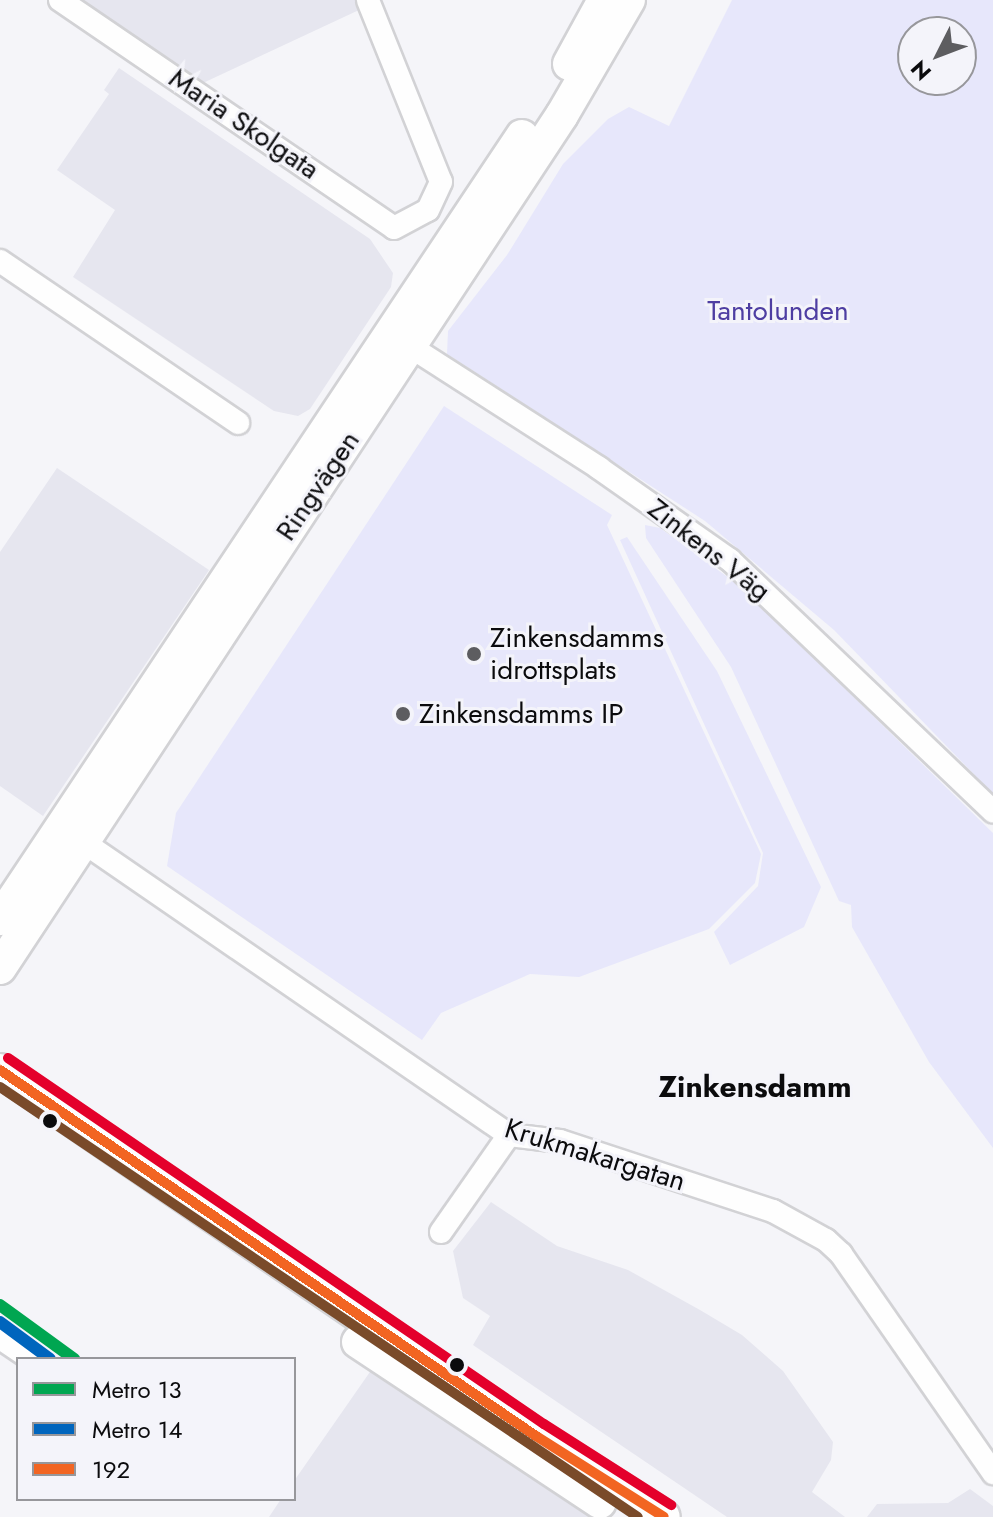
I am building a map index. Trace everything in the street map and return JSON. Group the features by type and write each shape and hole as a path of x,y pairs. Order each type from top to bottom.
{"main road":[{"name":"Ringvägen","path":"557,104 604,0"},
{"name":"Ringvägen","path":"0,968 72,835 399,340 629,0"},
{"name":"Ringvägen","path":"0,919 72,835"},
{"path":"0,1070 536,1436 664,1517"},
{"path":"0,1095 511,1446 625,1517"}],"street":[{"name":"Maria Skolgata","path":"60,0 394,228 428,210 441,182 436,162 368,0"},
{"path":"0,261 238,423"},
{"name":"Zinkens Väg","path":"399,340 599,468 730,560 993,811"},
{"name":"Krukmakargatan","path":"72,835 509,1135 560,1141 773,1211 826,1240 841,1254 993,1473"},
{"path":"441,1232 509,1135"},
{"path":"0,1338 28,1357"}],"shaded area":[{"path":"56,0 360,0 362,4 359,10 188,90"},
{"path":"119,68 370,239 393,273 391,287 310,409 298,416 274,411 73,277 115,210 57,170 109,94 104,90"},
{"path":"57,468 209,570 43,816 0,786 0,552"},
{"path":"491,1202 557,1246 628,1270 700,1310 742,1335 783,1371 833,1442 831,1460 812,1492 845,1517 727,1517 473,1345 490,1316 463,1298 453,1251"},
{"path":"372,1369 593,1517 269,1517 280,1501 296,1501 296,1478"},
{"path":"970,1489 993,1506 993,1517 867,1517 877,1504 948,1503"}],"green space":[{"name":"Tantolunden","path":"732,0 993,0 993,794 834,630 705,521 447,354 448,331 507,255 563,164 608,119 629,107 669,126"},
{"name":"Zinkensdamms idrottsplats","path":"444,406 612,515 607,525 761,854 755,883 709,929 579,977 530,974 441,1013 422,1040 167,866 176,813"},
{"path":"645,525 660,528 740,586 993,833 993,1148 929,1062 852,927 851,905 839,901 731,667 646,538"},
{"path":"627,537 717,671 821,887 804,927 730,965 714,932 758,886 763,853 620,540"}],"metro line":[{"name":"13","path":"0,1305 71,1357"},
{"name":"14","path":"0,1322 47,1357"}],"transit line":[{"path":"8,1058 544,1424 671,1505"},
{"name":"192","path":"0,1070 536,1436 664,1517"},
{"path":"0,1087 638,1517"}],"place":[{"name":"Zinkensdamms idrottsplats","path":"474,654"},
{"name":"Zinkensdamms IP","path":"403,714"}],"district":[{"name":"Zinkensdamm","path":"755,1087"}]}
